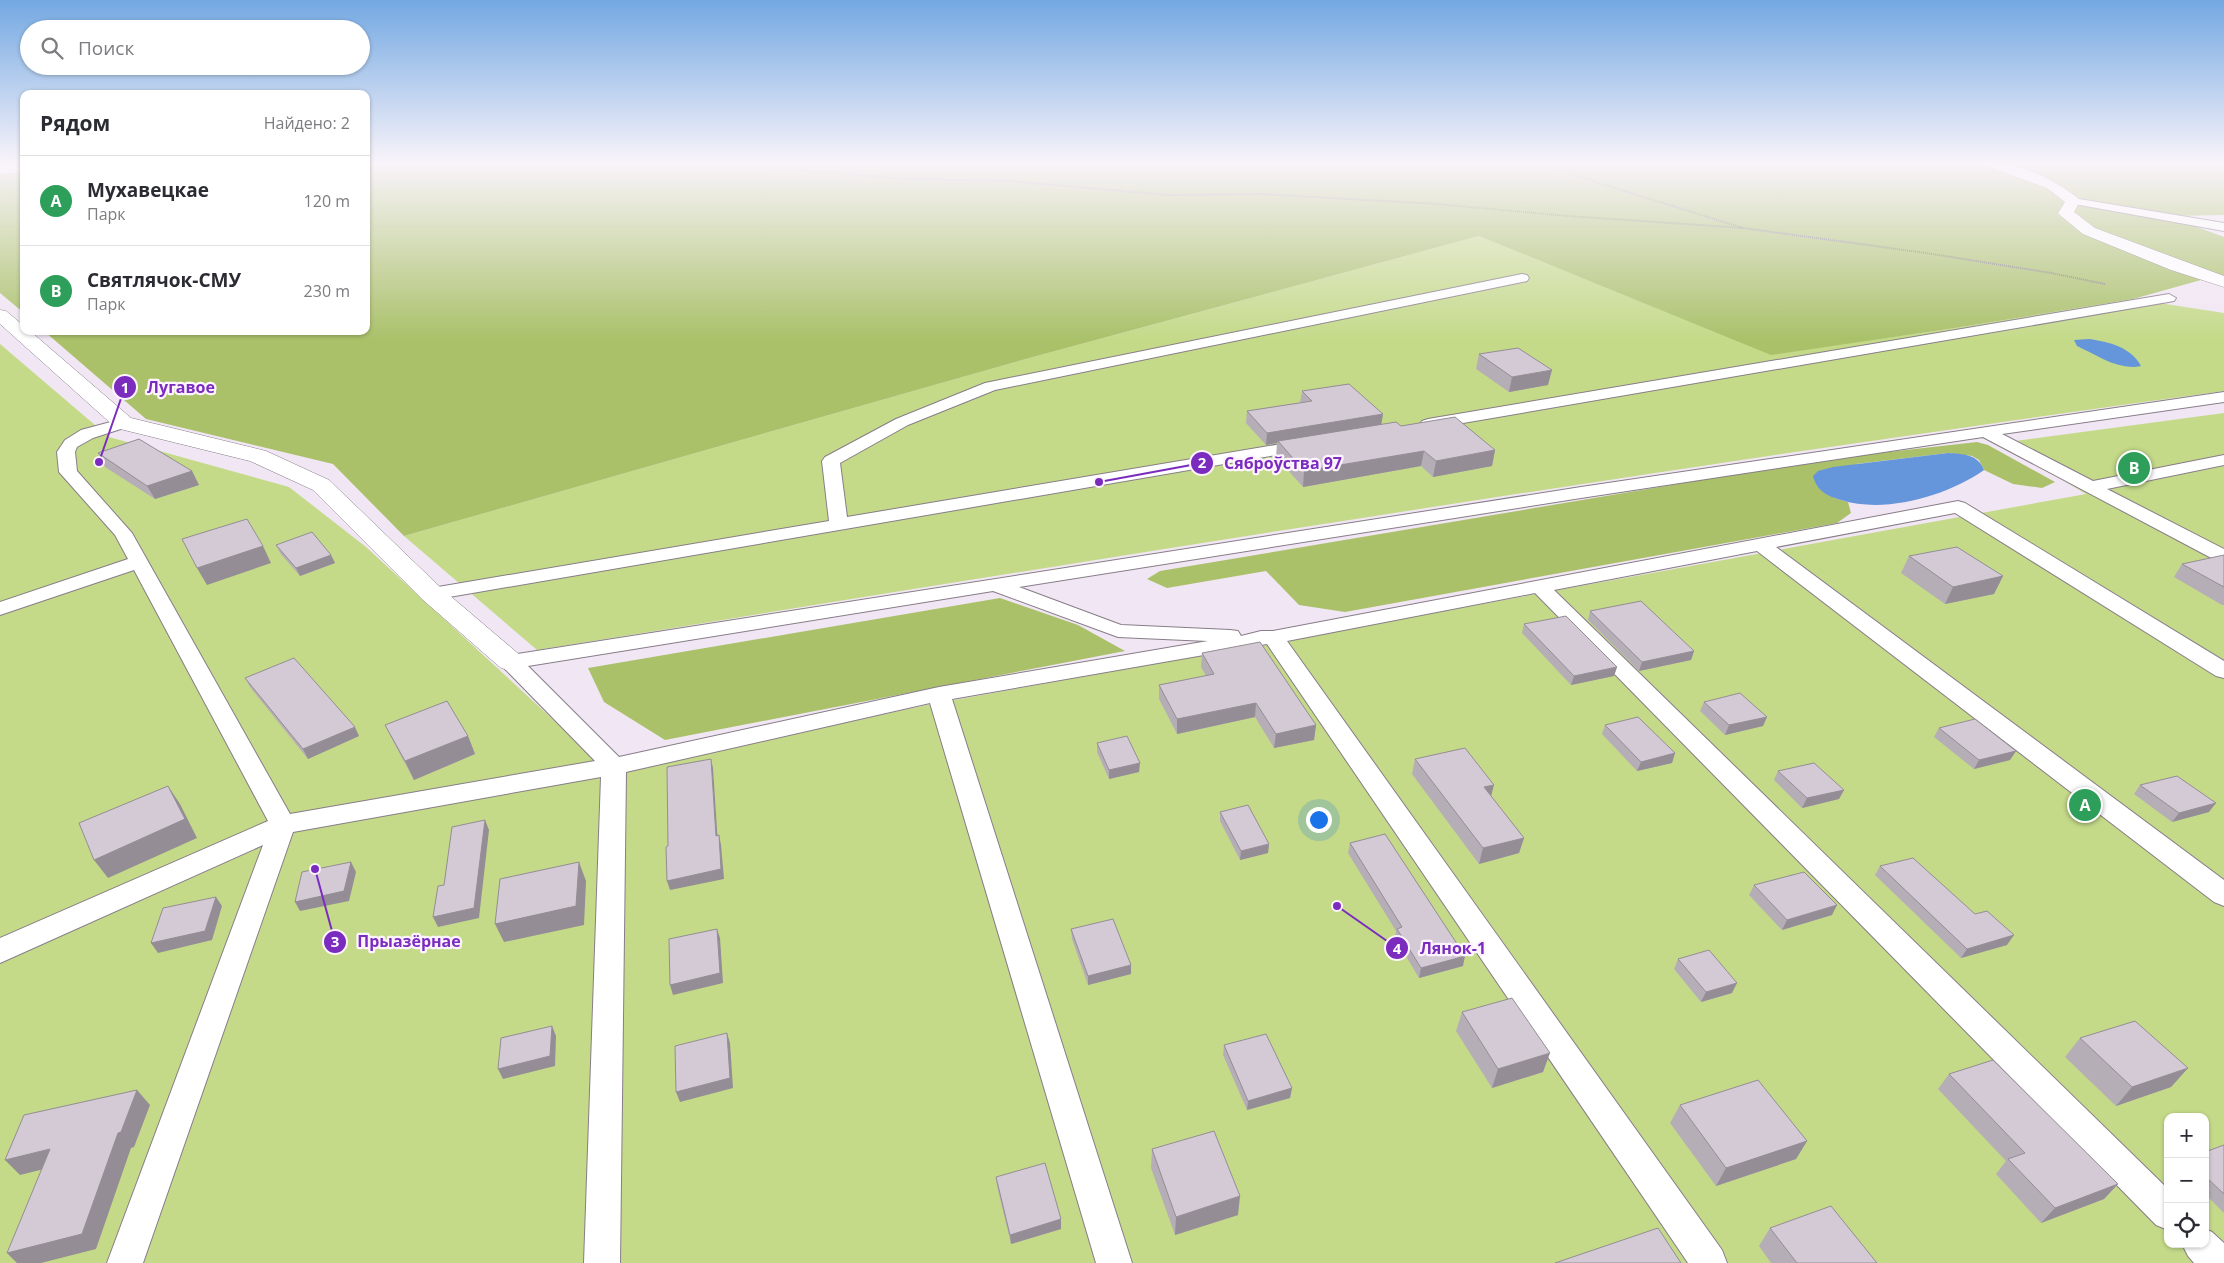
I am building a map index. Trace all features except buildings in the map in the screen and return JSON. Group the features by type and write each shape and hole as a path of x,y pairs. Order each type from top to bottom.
{"street":[{"path":"2078,222 2090,231 2177,266 2224,282"},
{"path":"0,315 20,332"},
{"path":"23,335 124,423 258,456 321,485 432,594 512,662"}],"lane":[{"path":"2195,222 2224,227"},
{"path":"839,525 831,461 902,422 991,386 1522,278"},
{"path":"1410,427 2169,298"},
{"path":"512,662 994,584 1984,431 2224,397"},
{"path":"124,423 87,434 71,444 66,452 68,472 123,533 283,825 125,1263"},
{"path":"1984,431 2224,557"},
{"path":"432,594 1322,443"},
{"path":"2089,487 2224,460"},
{"path":"0,951 283,825 614,766 939,694 1273,637 1958,508 2224,671"},
{"path":"1761,545 2224,895"},
{"path":"0,609 139,562"},
{"path":"994,584 1118,631 1273,637"},
{"path":"1540,587 2164,1208"},
{"path":"1273,637 1709,1263"},
{"path":"512,662 614,766 602,1263"},
{"path":"939,694 1114,1263"},
{"path":"2204,1248 2218,1263"}],"path":[{"path":"1654,222 1742,228 1935,254 2105,284"},
{"path":"1723,222 1742,228"}],"green space":[{"path":"0,222 20,222 20,310 0,293"},
{"path":"370,222 2183,222 2224,237 2224,286 2201,280 2133,299 1771,355 1479,236 1033,357 404,536 333,464 146,419 49,335 370,335"},
{"path":"1479,236 1771,354 1955,328 2133,299 2224,313 2224,391 1590,483 1169,548 537,650 404,536 1033,357"},
{"path":"0,344 109,437 289,487 366,547 611,773 927,705 2086,494 2000,443 2224,413 2224,1263 0,1263"},
{"path":"1977,442 1988,445 2055,482 2042,488 2013,484 1984,470 1979,460 1972,456 1948,453 1856,464 1834,498 1848,502 1851,513 1837,523 1345,612 1299,605 1266,571 1167,588 1147,579 1160,571 1826,459"},
{"path":"1000,598 1078,625 1125,651 665,740 604,702 588,668"}],"water":[{"path":"2089,339 2112,344 2125,350 2141,366 2125,366 2108,361 2077,346 2074,340"},
{"path":"1948,453 1974,458 1984,470 1952,488 1934,495 1896,504 1858,504 1827,495 1817,486 1813,476 1818,471 1833,467"}],"place":[{"name":"Лугавое","path":"99,462"},
{"name":"Святлячок-СМУ","path":"2134,468"},
{"name":"Сяброўства 97","path":"1099,482"},
{"name":"Мухавецкае","path":"2085,805"},
{"name":"Прыазёрнае","path":"315,869"},
{"name":"Лянок-1","path":"1337,906"}]}
